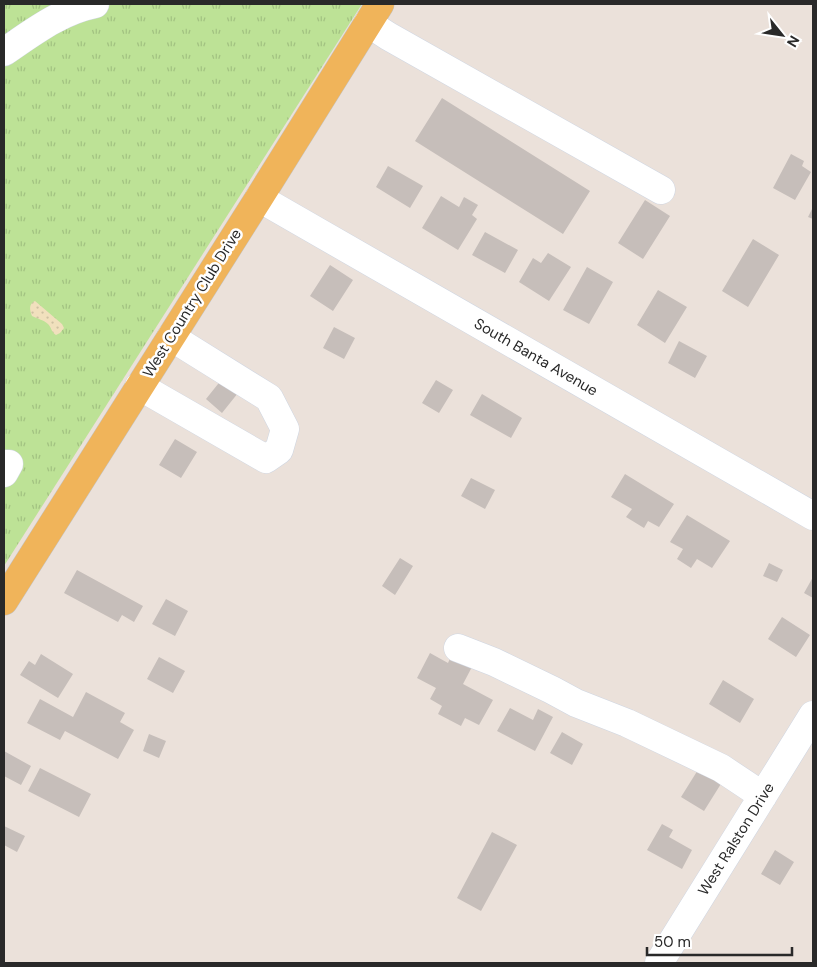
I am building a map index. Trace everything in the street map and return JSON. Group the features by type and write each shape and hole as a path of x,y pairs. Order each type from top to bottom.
{"main road":[{"name":"West Country Club Drive","path":"4,601 374,13"}],"street":[{"path":"4,52 49,22 81,7 95,4"},
{"path":"374,13 396,41 661,190"},
{"name":"South Banta Avenue","path":"259,198 813,516"},
{"path":"139,386 266,459 279,450 285,430 270,398 171,337"},
{"path":"4,464 9,464 4,472"},
{"path":"458,648 494,662 576,703 627,723 721,768 763,796"},
{"name":"West Ralston Drive","path":"659,963 813,715"}],"green space":[{"path":"4,4 362,4 4,566"}],"sand":[{"path":"35,301 62,324 64,328 60,333 56,335 49,325 32,316 30,306"}],"building":[{"path":"442,98 590,191 563,234 415,141"},
{"path":"791,154 804,161 802,166 811,172 795,200 773,188"},
{"path":"388,166 423,186 410,208 376,187"},
{"path":"441,196 459,207 464,197 478,205 472,215 477,219 458,250 422,228"},
{"path":"645,200 670,216 643,259 618,243"},
{"path":"813,207 813,219 808,217"},
{"path":"485,232 518,250 505,273 472,255"},
{"path":"753,239 779,255 748,307 722,291"},
{"path":"548,253 571,267 549,301 519,282 533,258 541,263"},
{"path":"330,265 353,280 333,311 310,296"},
{"path":"587,267 613,282 589,324 563,310"},
{"path":"658,290 687,307 665,343 637,325"},
{"path":"334,327 355,338 344,359 323,348"},
{"path":"679,341 707,356 695,378 668,363"},
{"path":"222,379 238,393 222,413 206,399"},
{"path":"436,380 453,390 439,413 422,403"},
{"path":"482,394 522,418 511,438 470,415"},
{"path":"175,439 197,452 181,478 159,465"},
{"path":"625,474 674,504 659,527 648,521 644,528 626,517 632,509 611,497"},
{"path":"471,478 495,490 485,509 461,496"},
{"path":"687,515 730,541 712,568 697,559 691,568 677,559 683,549 670,542"},
{"path":"400,558 413,566 395,595 382,586"},
{"path":"769,563 783,570 777,582 763,576"},
{"path":"77,570 143,606 134,622 122,615 118,622 64,593"},
{"path":"813,577 813,598 804,593"},
{"path":"166,599 188,611 175,636 152,624"},
{"path":"782,617 810,635 796,657 768,639"},
{"path":"430,653 448,663 452,654 473,665 463,684 493,700 479,725 465,718 461,726 438,714 442,706 430,699 436,688 417,678"},
{"path":"41,654 73,674 58,698 20,675 29,661 35,665"},
{"path":"159,657 185,671 173,693 147,679"},
{"path":"723,680 754,699 740,723 709,704"},
{"path":"86,692 125,713 120,722 134,730 118,759 65,731 60,740 27,723 40,699 73,717"},
{"path":"510,708 533,720 538,709 553,717 535,751 497,731"},
{"path":"562,732 583,744 572,765 550,753"},
{"path":"149,734 166,741 159,758 143,751"},
{"path":"4,751 31,766 21,785 4,776"},
{"path":"701,765 724,779 704,811 681,797"},
{"path":"40,768 91,794 79,817 28,791"},
{"path":"662,824 673,830 669,837 692,850 682,869 647,850"},
{"path":"4,826 25,836 17,852 4,845"},
{"path":"492,832 517,845 481,911 457,898"},
{"path":"775,850 794,862 780,885 761,874"}]}
